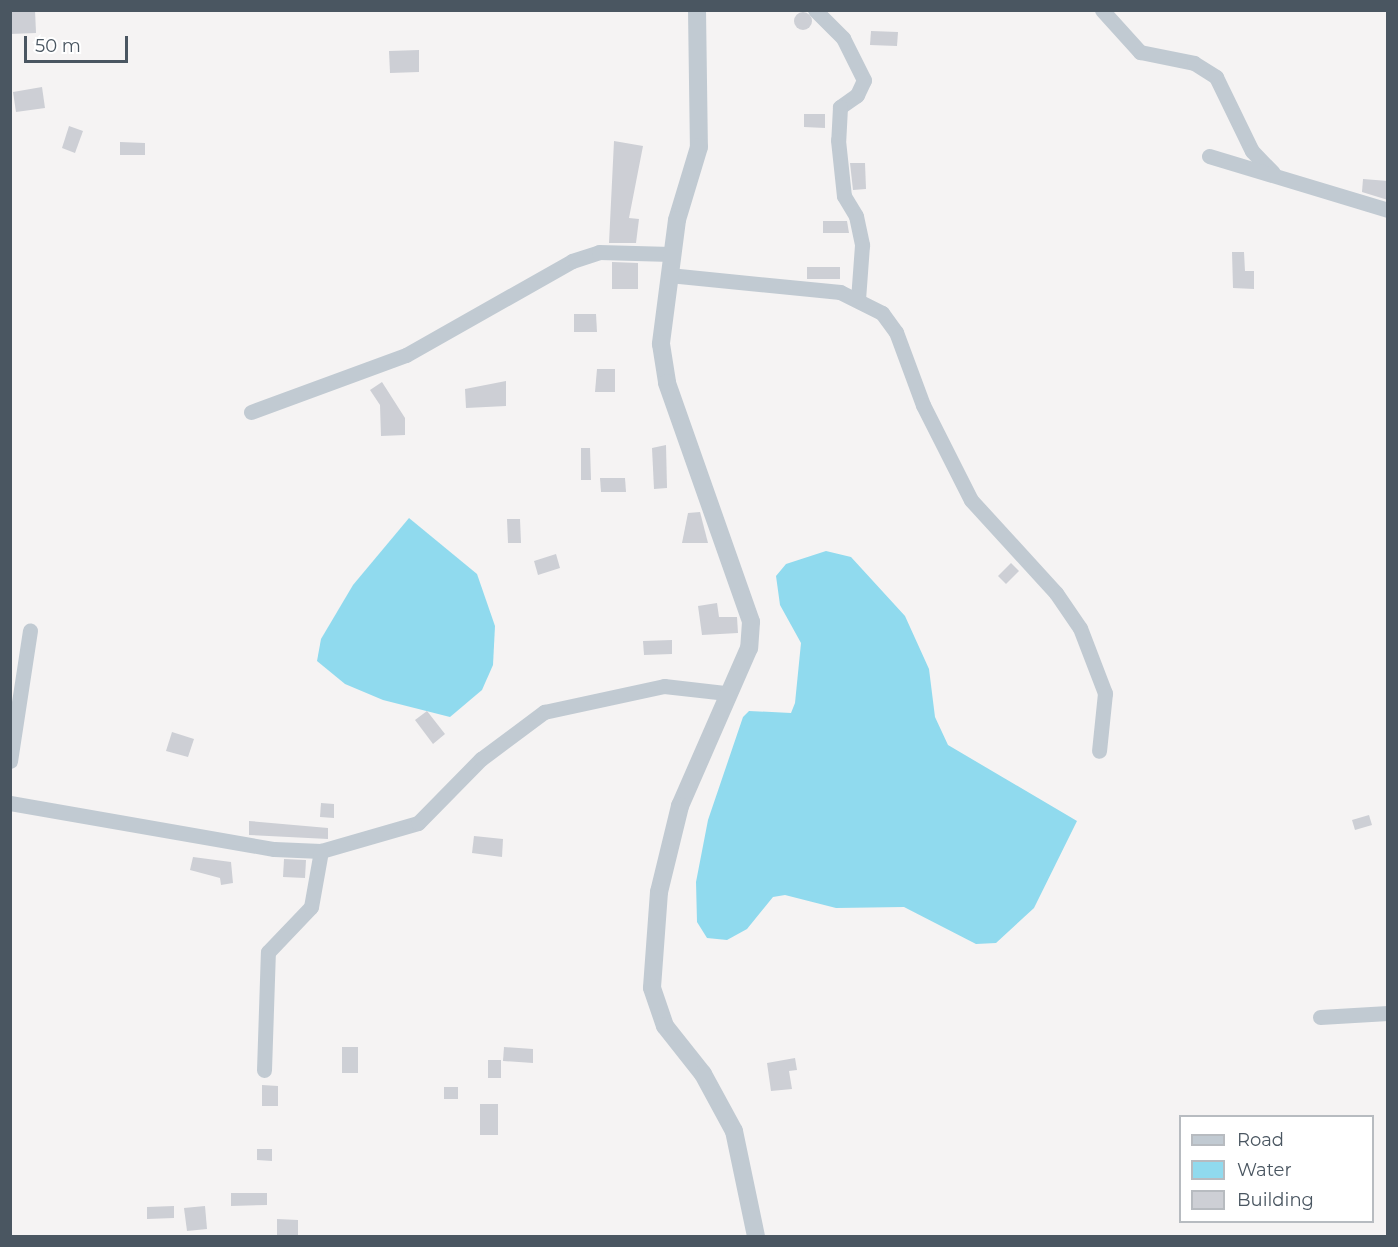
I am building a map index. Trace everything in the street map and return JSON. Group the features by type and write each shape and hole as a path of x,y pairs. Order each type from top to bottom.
{"street":[{"path":"697,10 699,147 671,254 661,344 667,383 751,622 749,648 725,693 680,806 655,919 652,988 665,1026 703,1074 734,1131 756,1236"},
{"path":"815,10 843,38 864,81 857,95 840,107 838,140 844,196 856,216 862,245 858,299"},
{"path":"1102,10 1140,52 1194,63 1216,77 1252,151 1273,173"},
{"path":"1209,156 1273,173 1388,210"},
{"path":"250,412 406,355 572,261 599,252 671,254"},
{"path":"669,275 840,292 858,299 882,314 896,332 922,405 971,500 1056,593 1080,628 1106,693 1099,752"},
{"path":"10,761 30,631"},
{"path":"10,803 274,849 321,851 418,823 481,759 544,712 664,686 725,693"},
{"path":"264,1070 268,952 311,908 321,851"},
{"path":"1320,1017 1388,1012"}],"water":[{"path":"409,518 477,574 495,626 493,665 482,690 450,717 383,700 345,684 317,661 321,639 353,585"},
{"path":"826,551 851,557 905,616 929,669 935,717 948,745 1077,821 1034,908 996,943 976,944 904,907 836,908 785,895 773,897 747,929 727,940 707,938 697,922 696,882 708,820 743,717 749,711 791,713 795,703 801,643 780,605 776,576 786,564"}],"building":[{"path":"10,10 35,10 36,33 10,34"},
{"path":"803,12 809,15 812,21 809,27 803,30 797,27 794,21 797,15"},
{"path":"871,31 898,32 897,46 870,45"},
{"path":"419,50 419,72 390,73 389,51"},
{"path":"42,87 45,108 16,112 13,92"},
{"path":"804,114 825,114 825,128 804,127"},
{"path":"69,126 83,131 75,153 62,148"},
{"path":"614,141 643,146 629,218 639,219 636,243 609,243"},
{"path":"120,142 145,143 145,155 120,155"},
{"path":"850,163 865,163 866,189 853,190"},
{"path":"1363,179 1388,181 1388,200 1362,192"},
{"path":"823,221 847,221 849,233 823,233"},
{"path":"1232,252 1244,252 1245,271 1254,271 1254,289 1233,288"},
{"path":"612,262 638,263 638,289 612,289"},
{"path":"807,267 840,267 840,279 807,279"},
{"path":"574,314 596,314 597,332 574,332"},
{"path":"597,369 615,369 615,392 595,392"},
{"path":"506,381 506,406 466,408 465,389"},
{"path":"382,382 405,418 405,435 381,436 380,405 370,390"},
{"path":"666,445 667,488 654,489 652,448"},
{"path":"581,448 590,448 591,480 581,480"},
{"path":"600,478 625,478 626,492 601,492"},
{"path":"700,512 708,543 682,543 688,513"},
{"path":"507,519 520,519 521,543 508,543"},
{"path":"556,554 560,568 538,575 534,561"},
{"path":"1011,563 1019,571 1006,584 998,576"},
{"path":"717,603 719,617 737,617 738,633 702,635 698,606"},
{"path":"672,640 672,654 644,655 643,641"},
{"path":"427,711 445,734 433,744 415,720"},
{"path":"172,732 194,739 188,757 166,751"},
{"path":"321,803 334,804 334,818 320,817"},
{"path":"1369,815 1372,825 1355,830 1352,820"},
{"path":"249,821 328,828 328,839 249,835"},
{"path":"474,836 503,839 502,857 472,853"},
{"path":"193,857 231,862 233,883 221,885 220,878 190,870"},
{"path":"284,859 306,860 305,878 283,877"},
{"path":"342,1047 358,1047 358,1073 342,1073"},
{"path":"504,1047 533,1049 533,1063 503,1061"},
{"path":"795,1058 797,1070 789,1071 792,1089 771,1091 767,1063"},
{"path":"488,1060 501,1060 501,1078 488,1078"},
{"path":"262,1085 278,1086 278,1106 262,1106"},
{"path":"444,1087 458,1087 458,1099 444,1099"},
{"path":"480,1104 498,1104 498,1135 480,1135"},
{"path":"257,1149 272,1149 272,1161 257,1160"},
{"path":"231,1193 267,1193 267,1205 231,1206"},
{"path":"174,1206 174,1218 147,1219 147,1207"},
{"path":"205,1206 207,1229 187,1231 184,1208"},
{"path":"277,1219 298,1220 298,1236 277,1236"}]}
